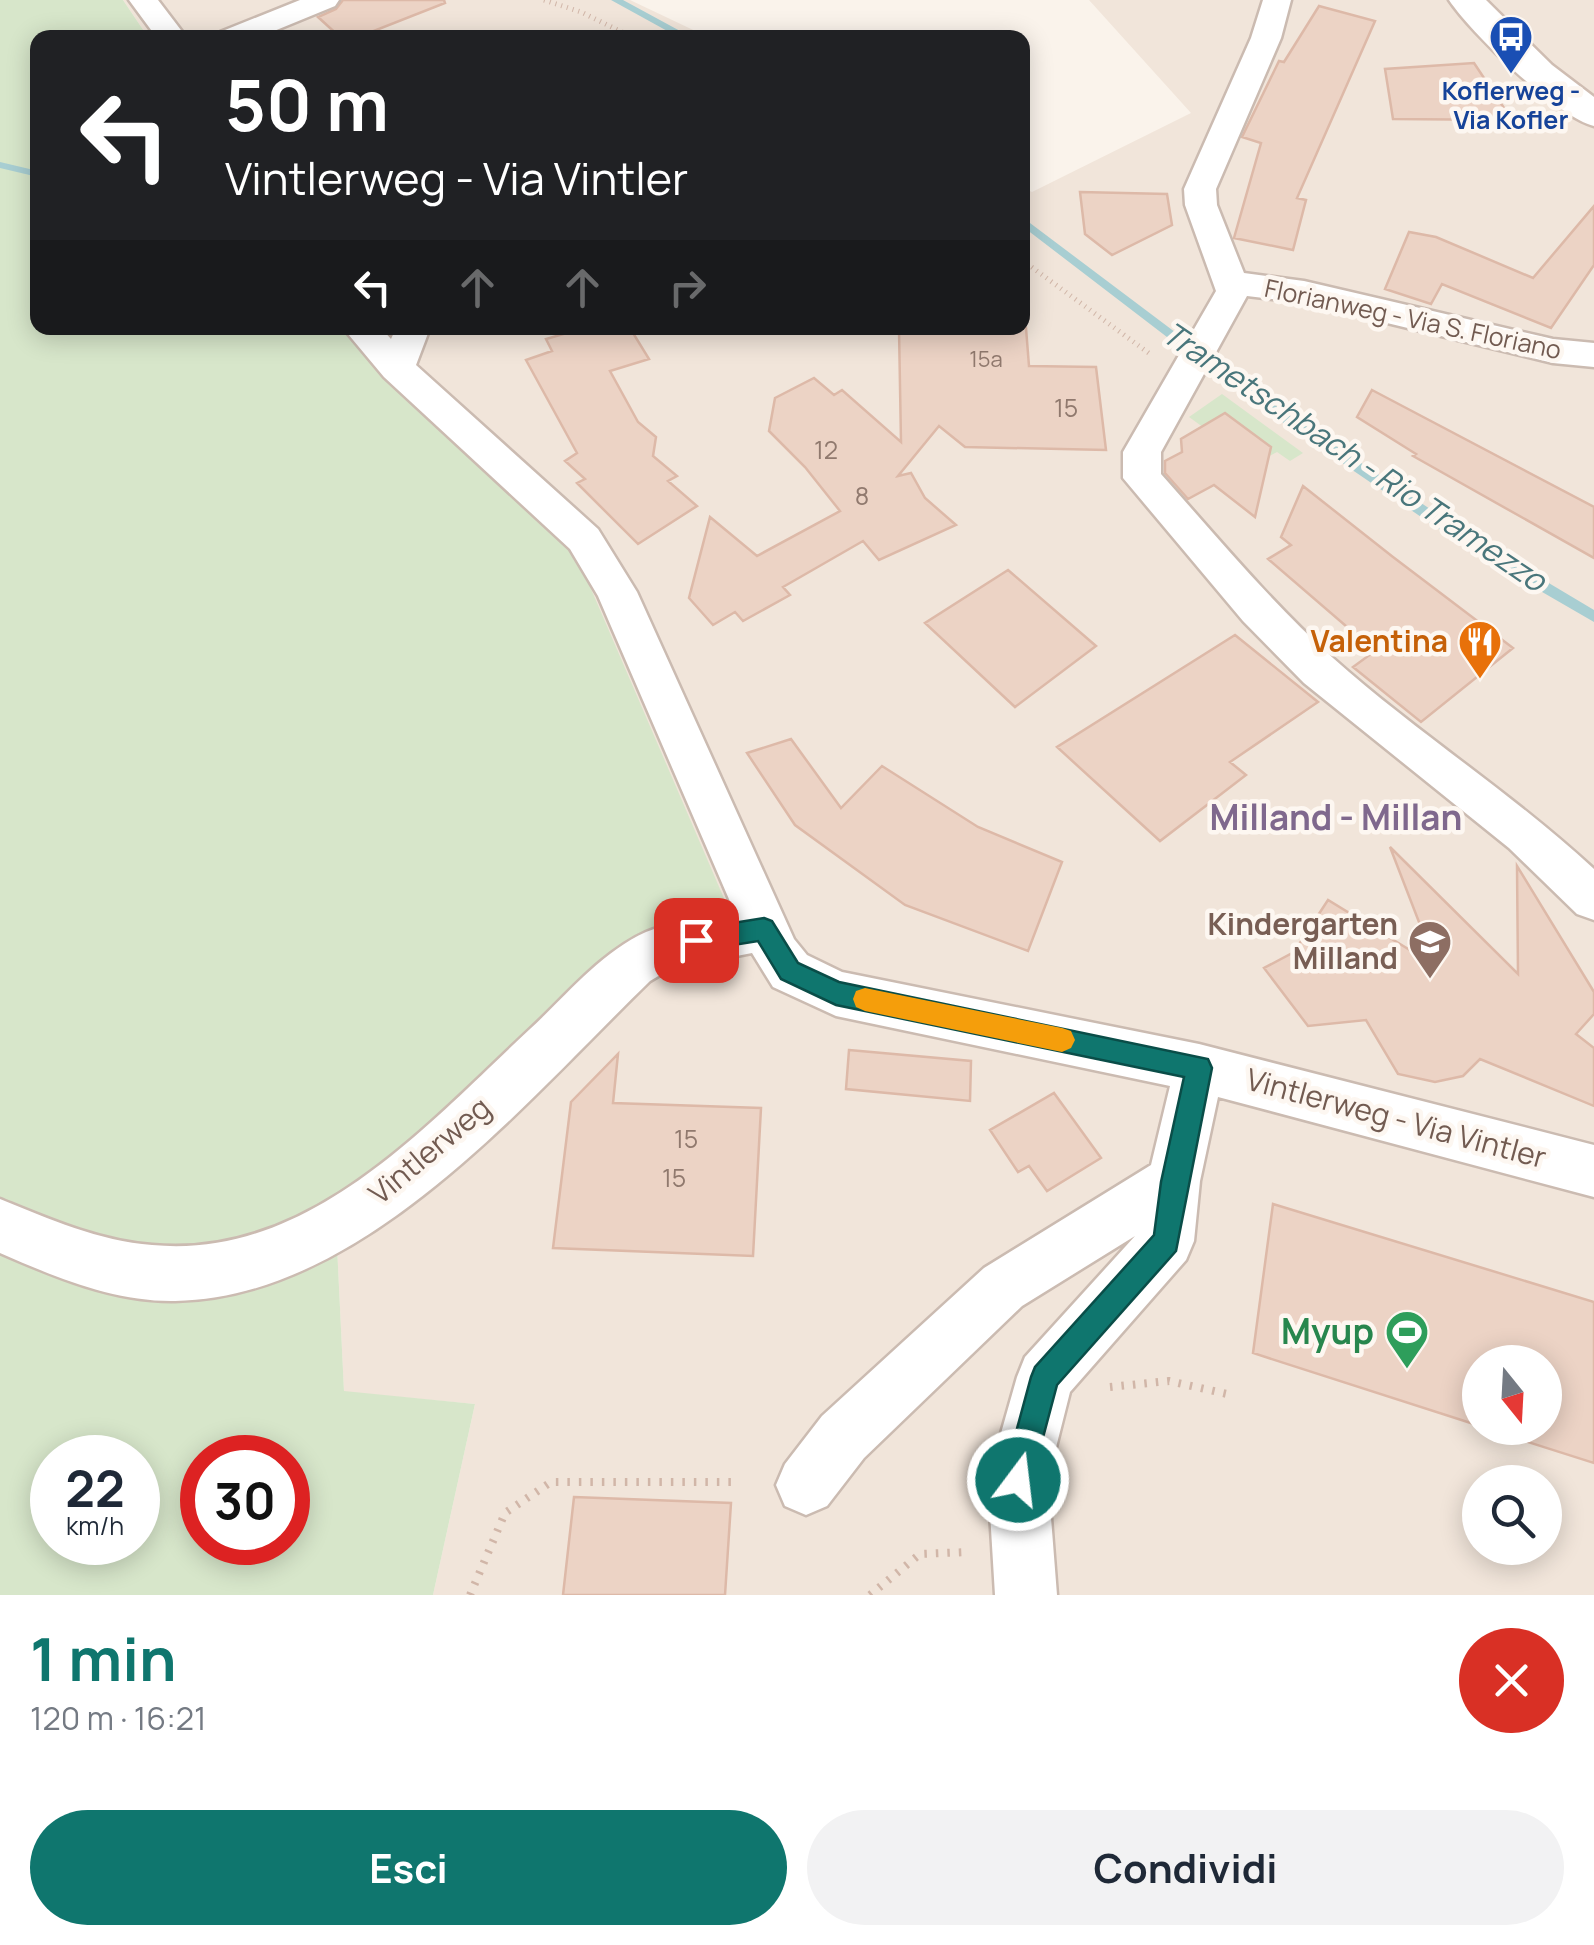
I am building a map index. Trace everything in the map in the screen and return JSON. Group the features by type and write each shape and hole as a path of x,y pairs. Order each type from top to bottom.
{"street":[{"path":"143,0 167,30"},
{"path":"250,30 325,0"},
{"path":"1277,0 1266,38 1200,189 1215,247 1232,283 1230,302 1190,364 1140,463 1142,478 1258,610 1319,671 1525,834 1594,899"},
{"path":"1466,0 1539,72 1594,114"},
{"name":"Florianweg - Via S. Floriano","path":"1232,283 1304,292 1553,352 1594,355"},
{"name":"Vintlerweg - Via Vintler","path":"367,335 398,368 584,538 617,592 726,834 764,929 790,971 836,993 1199,1068 1594,1171"},
{"path":"398,368 410,335"},
{"name":"Vintlerweg","path":"0,1226 83,1260 158,1272 217,1271 263,1260 355,1214 403,1180 633,965 660,949 764,929"},
{"path":"1026,1595 1018,1480 1045,1377 1167,1241 1174,1182 1199,1068"},
{"path":"806,1485 843,1437 1003,1287 1174,1182"}],"path":[{"path":"544,0 582,12 618,30"},
{"path":"1030,265 1190,364"},
{"path":"1037,1408 1132,1382 1169,1381 1227,1394"},
{"path":"470,1595 505,1514 550,1482 733,1482"},
{"path":"870,1595 920,1554 960,1555 1020,1532"}],"shaded area":[{"path":"123,0 630,0 693,30 143,30"},
{"path":"1089,0 1594,0 1594,1595 433,1595 475,1404 344,1392 335,1204 629,945 726,903 447,406 384,335 1030,335 1030,191 1191,113"}],"green space":[{"path":"0,0 123,0 143,30 30,30 30,335 384,335 579,561 726,903 629,945 437,1125 335,1204 344,1391 475,1404 433,1595 0,1595"},
{"path":"1222,394 1303,453 1290,461 1277,452 1254,464 1189,417"}],"building":[{"path":"343,0 445,3 376,30 332,30 318,17 336,9"},
{"path":"1319,6 1375,21 1297,198 1306,200 1293,250 1234,238 1261,143 1242,137 1279,61 1284,62"},
{"path":"1474,63 1512,120 1393,119 1385,69"},
{"path":"1080,192 1167,194 1172,225 1112,255 1085,234"},
{"path":"1594,206 1594,265 1551,328 1442,284 1431,304 1385,289 1409,232 1436,237 1533,278"},
{"path":"560,335 634,335 649,359 610,371 638,422 656,437 653,456 677,476 668,481 697,506 638,544 577,483 585,479 565,461 577,453 526,360 552,351 546,339"},
{"path":"899,335 1027,335 1029,366 1096,367 1106,450 965,447 939,426 898,476 911,473 925,498 956,525 879,560 863,541 783,587 790,595 743,621 735,612 713,625 689,598 710,517 757,556 840,511 805,467 769,431 775,398 814,378 834,395 842,390 901,442"},
{"path":"1372,390 1594,507 1594,558 1413,456 1416,454 1357,417"},
{"path":"1225,413 1271,447 1255,517 1214,485 1188,499 1165,473 1165,461 1182,452 1181,439"},
{"path":"1303,486 1513,648 1421,722 1353,667 1375,651 1268,559 1291,545 1281,537"},
{"path":"1008,570 1096,646 1015,707 925,623"},
{"path":"1235,635 1318,702 1230,762 1246,775 1160,841 1057,747"},
{"path":"791,739 841,808 882,766 978,827 1062,862 1028,951 905,905 795,825 747,753"},
{"name":"Kindergarten Milland","path":"1390,847 1518,974 1517,866 1594,992 1594,1014 1576,1034 1594,1048 1594,1106 1480,1059 1463,1076 1435,1082 1398,1074 1366,1020 1308,1026 1264,968 1294,952 1328,900 1436,966"},
{"path":"849,1050 971,1061 970,1101 846,1089"},
{"path":"618,1054 613,1103 761,1108 753,1256 553,1248 571,1102"},
{"path":"1054,1093 1101,1158 1047,1191 1029,1166 1018,1172 990,1130"},
{"path":"1273,1204 1594,1302 1594,1463 1537,1445 1562,1445 1562,1345 1462,1345 1462,1420 1253,1353"},
{"path":"574,1497 731,1503 725,1595 563,1595"}],"waterway":[{"name":"Trametschbach - Rio Tramezzo","path":"616,0 673,30"},
{"path":"0,165 30,172"},
{"name":"Trametschbach - Rio Tramezzo","path":"1030,226 1248,393 1473,545 1594,617"}],"slow traffic":[{"path":"865,999 1062,1040"}],"place":[{"name":"Koflerweg - Via Kofler","path":"1511,75"},
{"name":"Valentina","path":"1480,680"},
{"name":"Kindergarten Milland","path":"1430,980"},
{"name":"Myup","path":"1407,1370"}],"district":[{"name":"Milland - Millan","path":"1336,818"}],"route":[{"path":"696,940 764,929 790,971 836,993 1199,1068 1174,1182 1167,1241 1045,1377 1018,1480"}]}
